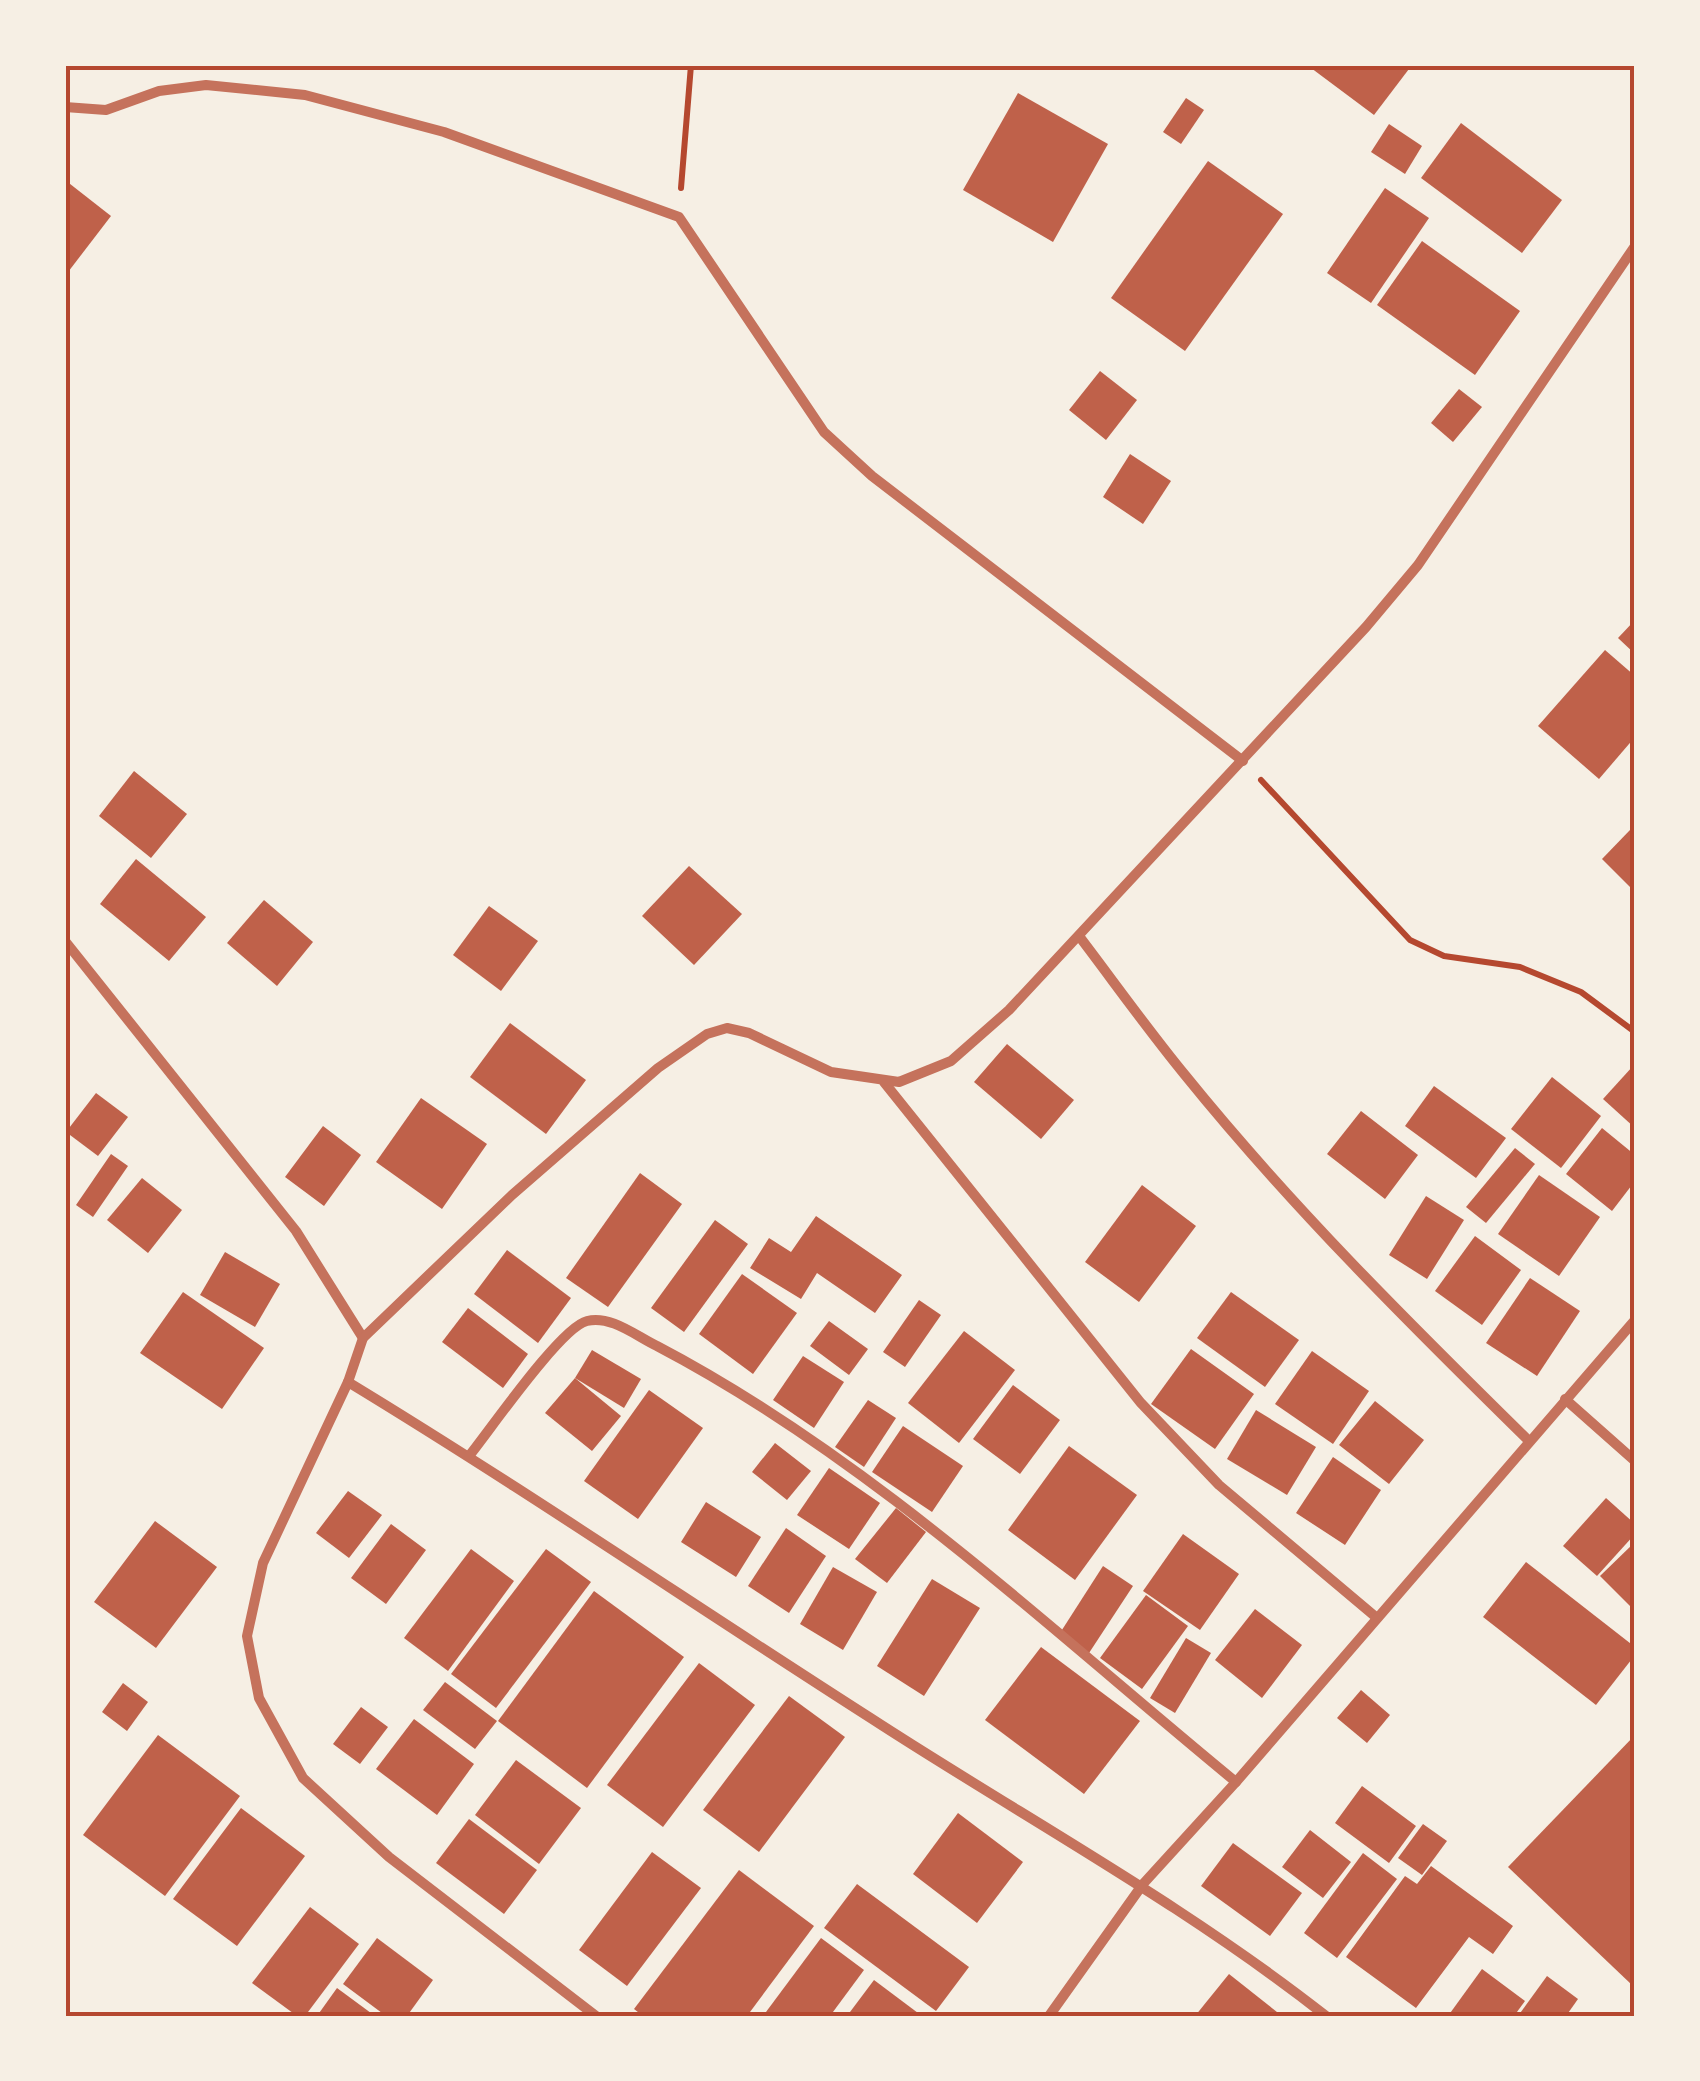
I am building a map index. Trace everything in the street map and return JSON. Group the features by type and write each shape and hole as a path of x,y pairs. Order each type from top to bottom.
{"street":[{"path":"65,107 106,110 159,92 206,85 305,95 444,132 679,217 824,432 886,487 1243,761"},
{"path":"596,2016 343,1818 303,1778 259,1698 247,1636 263,1563 348,1382 363,1338 526,1182 658,1068 707,1034 728,1028 749,1033 831,1072 884,1082 899,1082 950,1061 1009,1010 1080,936 1418,565 1635,246"},
{"path":"1080,936 1185,1075 1272,1176 1397,1311 1528,1440"},
{"path":"65,941 296,1231 363,1338"},
{"path":"884,1082 1141,1404 1219,1485 1377,1618"},
{"path":"469,1456 572,1326 605,1320 675,1356 822,1447 898,1503 1236,1782"},
{"path":"1049,2016 1143,1884 1236,1782 1635,1320"},
{"path":"348,1382 469,1456 884,1728 1143,1884 1326,2016"},
{"path":"1565,1398 1635,1461"}],"path":[{"path":"679,217 690,65"},
{"path":"1243,761 1410,940 1444,956 1520,968 1566,986 1635,1032"}],"building":[{"path":"1307,65 1412,65 1374,115"},
{"path":"1018,93 1108,144 1053,242 963,190"},
{"path":"1186,98 1204,110 1181,144 1163,132"},
{"path":"1461,123 1562,200 1522,253 1421,178"},
{"path":"1389,124 1422,146 1405,174 1371,152"},
{"path":"1208,161 1283,214 1185,351 1111,298"},
{"path":"65,180 111,216 65,276"},
{"path":"1385,188 1429,218 1371,303 1327,273"},
{"path":"1422,241 1520,311 1475,375 1377,305"},
{"path":"1100,371 1137,400 1106,440 1069,410"},
{"path":"1459,389 1482,407 1453,442 1431,423"},
{"path":"1130,454 1171,481 1143,524 1103,497"},
{"path":"1635,620 1635,654 1618,638"},
{"path":"1605,650 1635,676 1635,737 1599,779 1538,726"},
{"path":"134,771 187,814 151,858 99,816"},
{"path":"1630,830 1635,835 1635,892 1602,859"},
{"path":"136,859 206,917 169,961 100,904"},
{"path":"689,866 742,914 694,965 642,916"},
{"path":"264,900 313,942 277,986 227,943"},
{"path":"489,906 538,941 501,991 453,955"},
{"path":"510,1023 586,1080 546,1134 470,1077"},
{"path":"1007,1044 1074,1100 1041,1139 974,1082"},
{"path":"1635,1068 1635,1128 1603,1099"},
{"path":"1552,1077 1601,1116 1561,1168 1511,1129"},
{"path":"1434,1086 1506,1138 1476,1178 1405,1126"},
{"path":"96,1093 128,1117 98,1156 66,1132"},
{"path":"421,1098 487,1144 442,1209 376,1162"},
{"path":"1361,1111 1418,1155 1385,1199 1327,1154"},
{"path":"323,1126 361,1155 324,1206 285,1177"},
{"path":"1602,1128 1635,1155 1635,1181 1612,1211 1566,1174"},
{"path":"1515,1148 1535,1164 1486,1223 1466,1207"},
{"path":"111,1154 128,1166 93,1217 76,1205"},
{"path":"640,1173 682,1204 608,1307 566,1278"},
{"path":"1539,1175 1600,1217 1559,1276 1498,1234"},
{"path":"142,1178 182,1210 148,1253 107,1220"},
{"path":"1142,1185 1196,1226 1139,1302 1085,1262"},
{"path":"1426,1196 1464,1220 1427,1279 1389,1255"},
{"path":"816,1216 902,1275 875,1313 817,1273 801,1299 750,1268 769,1238 791,1252"},
{"path":"715,1220 748,1244 684,1332 651,1308"},
{"path":"1475,1236 1521,1270 1482,1325 1435,1291"},
{"path":"507,1250 571,1298 538,1343 474,1294"},
{"path":"225,1252 280,1284 255,1327 200,1295"},
{"path":"742,1274 797,1313 753,1374 699,1334"},
{"path":"1530,1278 1580,1311 1537,1376 1486,1343"},
{"path":"183,1292 264,1348 222,1409 140,1353"},
{"path":"1231,1292 1299,1340 1265,1387 1197,1338"},
{"path":"919,1300 941,1315 905,1367 883,1352"},
{"path":"468,1308 528,1354 503,1388 442,1342"},
{"path":"829,1321 868,1349 849,1375 810,1346"},
{"path":"964,1331 1015,1370 959,1443 908,1403"},
{"path":"1191,1349 1254,1394 1215,1449 1151,1404"},
{"path":"592,1350 641,1379 624,1408 575,1378"},
{"path":"1312,1351 1369,1391 1333,1444 1275,1404"},
{"path":"803,1356 844,1382 814,1428 773,1400"},
{"path":"575,1378 621,1416 592,1451 545,1413"},
{"path":"1013,1385 1060,1420 1020,1474 973,1439"},
{"path":"649,1390 703,1428 638,1519 584,1481"},
{"path":"868,1400 896,1418 864,1467 835,1447"},
{"path":"1375,1401 1424,1440 1389,1484 1339,1445"},
{"path":"1256,1410 1316,1447 1287,1495 1227,1459"},
{"path":"903,1426 963,1466 932,1512 872,1472"},
{"path":"775,1443 811,1471 787,1500 752,1472"},
{"path":"1069,1446 1137,1495 1075,1580 1008,1530"},
{"path":"1333,1457 1381,1490 1345,1545 1296,1513"},
{"path":"829,1468 880,1503 849,1549 797,1515"},
{"path":"348,1491 382,1515 349,1558 316,1533"},
{"path":"1606,1498 1635,1524 1635,1534 1597,1576 1563,1546"},
{"path":"706,1502 761,1537 736,1577 681,1542"},
{"path":"896,1508 926,1532 887,1583 855,1559"},
{"path":"155,1521 217,1567 156,1648 94,1602"},
{"path":"391,1524 426,1550 386,1604 351,1578"},
{"path":"786,1528 826,1556 789,1613 748,1586"},
{"path":"1183,1534 1239,1574 1200,1630 1143,1591"},
{"path":"1635,1542 1635,1607 1633,1609 1600,1576"},
{"path":"471,1549 514,1581 448,1671 404,1638"},
{"path":"546,1549 591,1582 496,1708 451,1674"},
{"path":"1526,1562 1635,1647 1635,1655 1596,1705 1483,1617"},
{"path":"1103,1566 1133,1586 1089,1653 1060,1633"},
{"path":"833,1567 877,1592 843,1650 800,1624"},
{"path":"932,1579 980,1608 924,1696 877,1666"},
{"path":"594,1591 684,1657 587,1788 498,1721"},
{"path":"1146,1595 1188,1626 1142,1689 1100,1658"},
{"path":"1255,1609 1302,1645 1262,1698 1215,1660"},
{"path":"1186,1638 1211,1653 1175,1713 1150,1698"},
{"path":"1041,1647 1140,1721 1084,1794 985,1720"},
{"path":"699,1663 755,1705 663,1827 607,1785"},
{"path":"445,1682 497,1721 475,1749 423,1710"},
{"path":"123,1683 148,1702 127,1731 102,1712"},
{"path":"1361,1690 1390,1715 1367,1743 1337,1718"},
{"path":"789,1696 845,1737 759,1852 703,1810"},
{"path":"361,1707 388,1727 360,1764 333,1744"},
{"path":"414,1719 474,1764 437,1815 376,1769"},
{"path":"158,1735 240,1796 165,1896 83,1835"},
{"path":"1635,1735 1635,1981 1632,1985 1508,1867"},
{"path":"516,1760 581,1808 539,1864 475,1815"},
{"path":"1362,1786 1416,1826 1389,1863 1335,1823"},
{"path":"241,1808 305,1856 237,1946 173,1899"},
{"path":"958,1813 1023,1862 977,1923 913,1874"},
{"path":"469,1819 537,1870 504,1914 436,1863"},
{"path":"1423,1824 1447,1841 1422,1875 1398,1858"},
{"path":"1310,1830 1351,1862 1323,1898 1282,1867"},
{"path":"1233,1843 1302,1893 1270,1936 1201,1886"},
{"path":"652,1852 701,1888 627,1986 579,1950"},
{"path":"1363,1853 1397,1879 1337,1958 1304,1933"},
{"path":"1431,1866 1513,1926 1493,1954 1469,1937 1416,2008 1346,1957 1405,1876 1417,1884"},
{"path":"739,1870 814,1926 747,2016 643,2016 634,2009"},
{"path":"857,1884 969,1967 936,2011 824,1928"},
{"path":"310,1907 359,1944 305,2016 297,2016 252,1983"},
{"path":"377,1938 433,1980 407,2016 386,2016 343,1984"},
{"path":"821,1938 864,1970 830,2016 763,2016"},
{"path":"1482,1969 1525,2001 1514,2016 1448,2016"},
{"path":"1229,1974 1282,2016 1195,2016"},
{"path":"1547,1976 1578,1999 1566,2016 1518,2016"},
{"path":"874,1980 922,2016 847,2016"},
{"path":"337,1988 375,2016 317,2016"}]}
